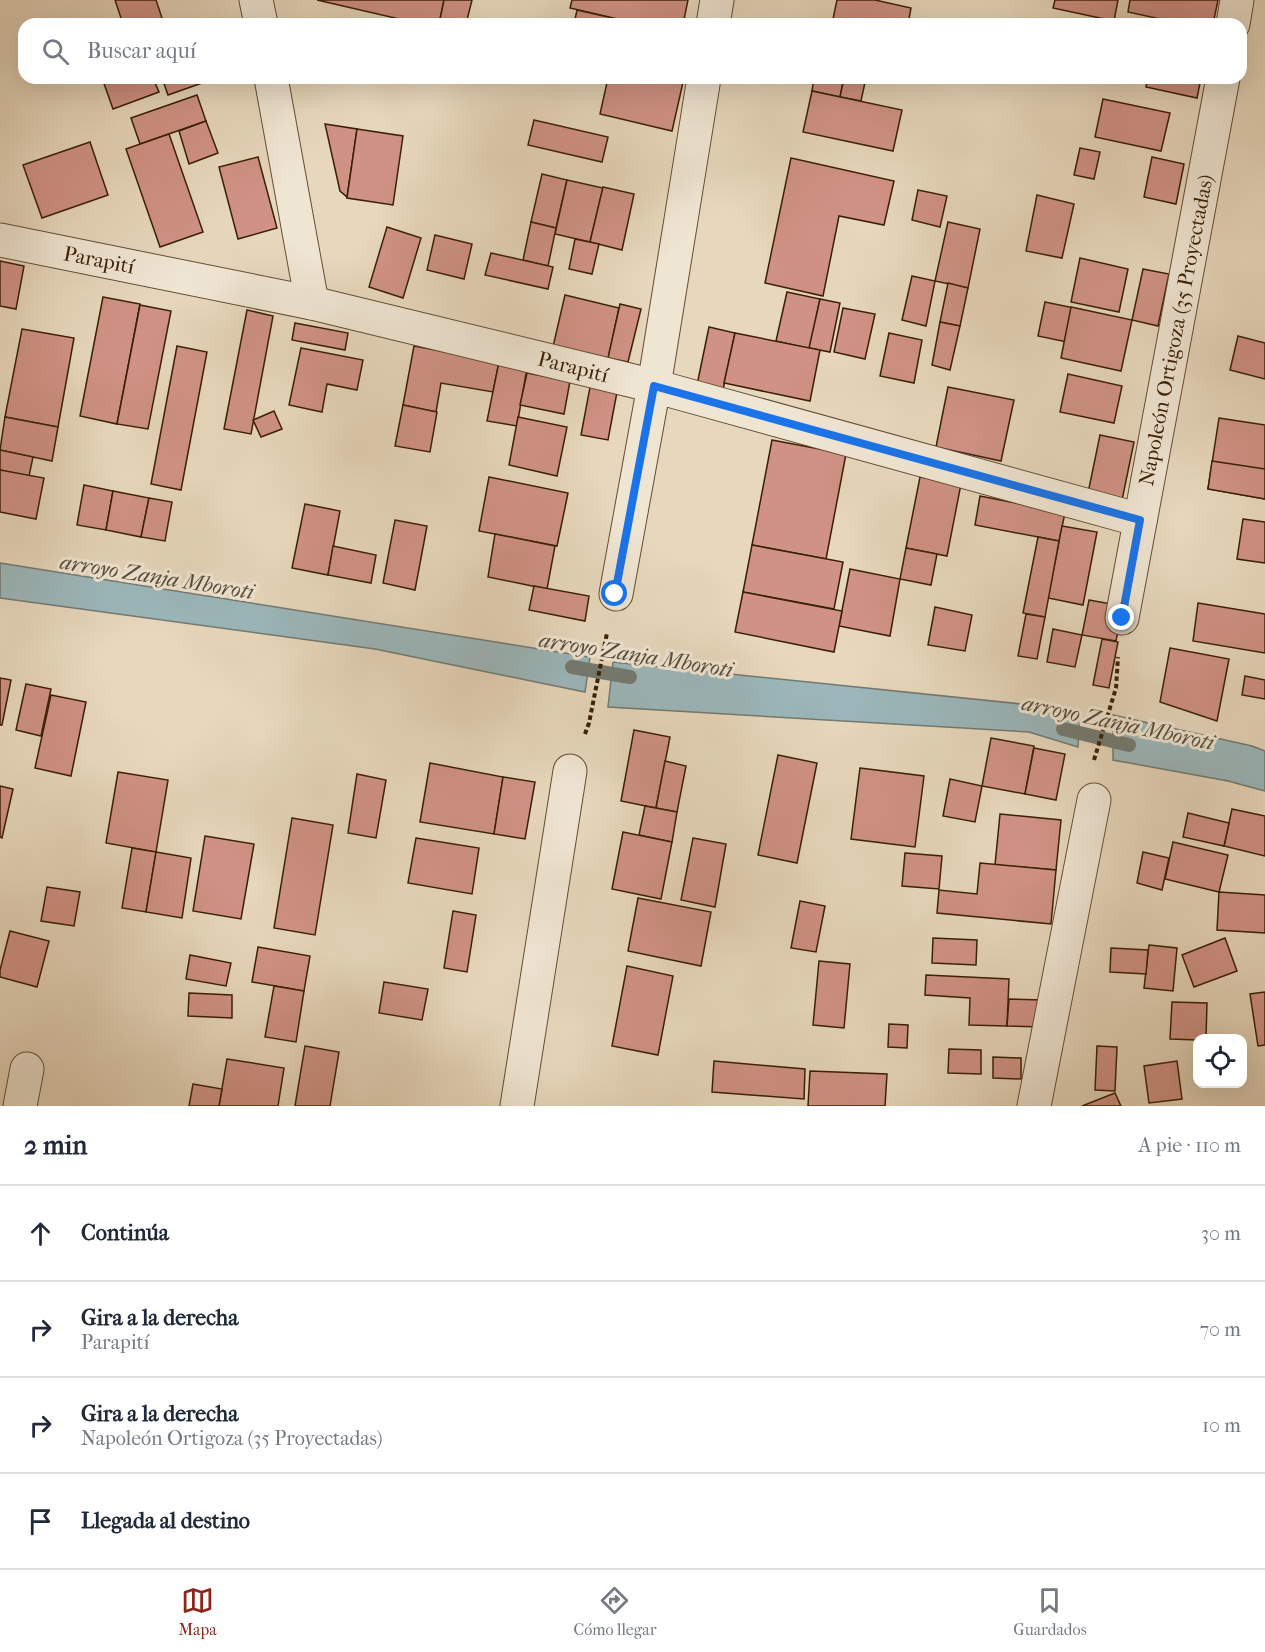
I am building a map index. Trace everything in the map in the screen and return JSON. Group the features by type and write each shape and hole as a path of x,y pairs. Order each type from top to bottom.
{"street":[{"path":"256,0 260,18"},
{"path":"714,18 717,0"},
{"path":"1234,18 1237,0"},
{"path":"272,84 312,303"},
{"path":"615,594 654,386 703,84"},
{"name":"Napoleón Ortigoza (35 Proyectadas)","path":"1122,618 1222,84"},
{"name":"Parapití","path":"0,240 312,303 654,386 1140,520"},
{"path":"517,1106 570,771"},
{"path":"1034,1106 1094,800"},
{"path":"20,1106 27,1069"}],"path":[{"path":"589,723 603,650"},
{"path":"1093,763 1116,688"}],"water":[{"path":"0,563 590,657 585,692 375,649 0,598"},
{"path":"613,662 1080,710 1078,747 1029,732 608,707"},
{"path":"1113,715 1252,746 1265,751 1265,791 1228,781 1113,760"}],"building":[{"path":"115,0 156,0 162,18 121,18"},
{"path":"317,0 444,0 440,18 395,18"},
{"path":"444,0 472,0 468,18 440,18"},
{"path":"572,0 688,0 684,18 613,18 570,8"},
{"path":"837,0 875,0 911,8 909,18 833,18"},
{"path":"1055,0 1118,0 1115,18 1100,18 1053,8"},
{"path":"1130,0 1218,0 1214,18 1156,18 1128,12"},
{"path":"577,10 613,18 575,18"},
{"path":"104,84 156,84 159,92 113,109"},
{"path":"164,84 199,84 168,95"},
{"path":"607,84 683,84 672,131 600,114"},
{"path":"813,84 843,84 840,97 812,91"},
{"path":"843,84 865,84 861,101 840,97"},
{"path":"1147,84 1200,84 1197,98 1146,87"},
{"path":"812,91 902,110 893,151 803,132"},
{"path":"197,95 206,121 140,144 131,118"},
{"path":"1103,99 1170,113 1161,151 1095,137"},
{"path":"534,120 608,137 602,162 528,145"},
{"path":"206,121 218,153 189,164 179,131"},
{"path":"325,124 357,129 347,197 340,191"},
{"path":"357,129 403,136 393,205 347,198"},
{"path":"169,134 203,232 160,247 126,149"},
{"path":"90,142 108,195 42,218 23,165"},
{"path":"1080,148 1100,152 1094,179 1074,175"},
{"path":"258,157 277,228 238,239 219,167"},
{"path":"1152,157 1184,164 1176,204 1144,197"},
{"path":"791,158 894,181 884,225 839,216 823,296 765,283"},
{"path":"542,174 567,180 556,228 531,222"},
{"path":"567,180 603,188 590,242 555,234"},
{"path":"603,187 634,194 622,250 590,242"},
{"path":"918,190 947,196 940,227 912,220"},
{"path":"1037,195 1074,204 1062,258 1026,251"},
{"path":"531,222 556,228 548,266 523,260"},
{"path":"948,222 980,229 968,288 935,281"},
{"path":"387,227 421,238 403,298 369,287"},
{"path":"435,235 472,244 464,279 427,270"},
{"path":"575,239 599,244 592,274 569,269"},
{"path":"491,253 553,267 548,289 485,275"},
{"path":"1080,258 1128,269 1119,312 1071,302"},
{"path":"0,261 24,266 16,309 0,306"},
{"path":"1143,269 1169,274 1158,326 1132,320"},
{"path":"912,276 935,281 926,326 902,320"},
{"path":"948,283 968,288 960,326 940,322"},
{"path":"787,292 820,299 810,349 776,341"},
{"path":"565,295 619,308 607,364 552,351"},
{"path":"103,297 140,304 117,424 80,416"},
{"path":"820,299 840,303 830,352 809,348"},
{"path":"1045,302 1084,310 1077,344 1038,336"},
{"path":"620,304 641,309 628,362 608,358"},
{"path":"140,305 171,311 148,429 117,424"},
{"path":"1071,307 1132,320 1121,371 1061,358"},
{"path":"843,308 875,314 865,359 834,352"},
{"path":"247,310 273,316 251,434 224,429"},
{"path":"940,322 960,326 950,370 932,365"},
{"path":"295,323 348,333 345,350 292,340"},
{"path":"709,327 735,333 723,390 697,385"},
{"path":"22,329 74,338 58,427 5,417"},
{"path":"735,333 820,350 810,401 724,383"},
{"path":"889,333 922,340 914,383 880,376"},
{"path":"1238,336 1265,343 1265,379 1230,370"},
{"path":"177,346 207,352 181,490 151,484"},
{"path":"414,346 499,362 493,392 441,383 436,412 403,405"},
{"path":"301,348 363,360 357,390 327,384 322,412 289,405"},
{"path":"499,362 527,368 517,426 487,421"},
{"path":"527,373 570,381 564,414 520,405"},
{"path":"1068,374 1122,386 1114,423 1060,412"},
{"path":"590,387 617,392 608,440 581,435"},
{"path":"948,387 1014,400 1001,461 936,447"},
{"path":"403,405 437,412 430,452 395,446"},
{"path":"274,411 282,429 261,437 253,420"},
{"path":"5,417 58,427 52,461 0,450"},
{"path":"518,417 567,427 557,476 509,465"},
{"path":"1219,418 1265,425 1265,499 1208,489"},
{"path":"1100,435 1134,442 1122,500 1088,493"},
{"path":"772,440 846,454 826,559 752,545"},
{"path":"0,450 33,457 29,476 0,470"},
{"path":"1212,461 1265,469 1265,499 1208,489"},
{"path":"0,470 44,478 36,519 0,512"},
{"path":"489,477 568,493 557,546 479,531"},
{"path":"920,477 961,484 947,556 906,548"},
{"path":"84,485 113,491 106,530 77,525"},
{"path":"113,491 149,498 141,537 106,530"},
{"path":"980,496 1065,513 1059,541 975,525"},
{"path":"149,498 172,502 165,541 141,537"},
{"path":"305,504 340,511 328,575 292,568"},
{"path":"1243,519 1265,522 1265,563 1237,559"},
{"path":"395,520 427,526 415,590 383,583"},
{"path":"1062,526 1097,532 1083,605 1048,598"},
{"path":"495,534 555,546 547,589 488,577"},
{"path":"1038,537 1059,541 1045,617 1023,613"},
{"path":"752,545 843,562 834,609 743,592"},
{"path":"333,546 376,555 371,583 328,575"},
{"path":"906,548 937,554 931,585 900,579"},
{"path":"850,569 900,579 890,636 839,626"},
{"path":"534,586 589,596 585,621 529,610"},
{"path":"743,592 842,611 834,652 735,632"},
{"path":"1089,600 1123,606 1116,641 1082,635"},
{"path":"1198,603 1265,614 1265,653 1193,641"},
{"path":"935,607 972,615 965,651 928,645"},
{"path":"1026,614 1045,617 1037,659 1018,656"},
{"path":"1053,629 1082,635 1075,667 1047,662"},
{"path":"1102,639 1118,642 1109,688 1093,685"},
{"path":"1170,648 1229,659 1217,721 1160,702"},
{"path":"1245,676 1265,680 1265,699 1242,695"},
{"path":"0,678 11,680 2,725 0,725"},
{"path":"26,684 51,689 41,736 16,730"},
{"path":"51,695 86,702 71,776 35,768"},
{"path":"634,730 670,737 656,808 621,801"},
{"path":"991,738 1034,746 1025,794 982,786"},
{"path":"1034,748 1065,754 1056,800 1025,794"},
{"path":"778,755 817,763 797,863 758,855"},
{"path":"665,761 686,766 677,812 656,808"},
{"path":"430,763 503,777 494,834 420,822"},
{"path":"860,768 924,776 915,847 851,839"},
{"path":"118,772 168,780 156,852 106,843"},
{"path":"357,774 386,780 376,838 348,833"},
{"path":"503,777 535,782 525,839 494,834"},
{"path":"950,779 982,786 975,822 943,816"},
{"path":"0,786 13,789 2,838 0,837"},
{"path":"645,806 677,812 672,842 639,835"},
{"path":"1232,809 1265,816 1265,856 1224,846"},
{"path":"1188,813 1229,823 1224,846 1183,837"},
{"path":"1000,814 1061,820 1056,870 995,865"},
{"path":"292,818 333,825 315,935 274,928"},
{"path":"623,832 672,842 661,899 612,889"},
{"path":"205,836 254,844 241,919 193,911"},
{"path":"416,838 479,848 472,894 408,883"},
{"path":"693,838 726,844 715,907 681,900"},
{"path":"1173,842 1228,855 1219,892 1165,879"},
{"path":"132,848 156,852 146,912 122,908"},
{"path":"156,852 191,858 182,918 146,912"},
{"path":"1143,852 1169,858 1162,890 1137,883"},
{"path":"905,853 942,856 939,889 902,886"},
{"path":"980,863 1056,870 1051,924 937,913 939,890 977,894"},
{"path":"47,887 80,892 74,926 41,921"},
{"path":"1219,892 1265,895 1265,933 1217,930"},
{"path":"638,898 711,912 701,966 628,951"},
{"path":"800,901 825,906 816,952 791,948"},
{"path":"453,911 476,915 467,972 444,968"},
{"path":"10,931 49,941 37,987 0,977"},
{"path":"933,938 977,940 976,965 932,963"},
{"path":"1225,938 1237,971 1194,987 1182,955"},
{"path":"1149,945 1177,948 1173,991 1144,988"},
{"path":"258,947 310,956 304,991 252,982"},
{"path":"1111,948 1148,950 1146,974 1110,972"},
{"path":"190,955 231,963 226,986 186,979"},
{"path":"819,961 850,964 844,1028 813,1025"},
{"path":"627,966 673,976 658,1055 612,1046"},
{"path":"926,975 1009,979 1007,1026 969,1025 970,998 925,995"},
{"path":"384,982 428,989 422,1020 379,1013"},
{"path":"274,986 304,991 296,1042 265,1037"},
{"path":"1265,992 1265,1045 1258,1046 1250,994"},
{"path":"189,993 232,995 232,1018 188,1016"},
{"path":"1009,999 1043,1000 1042,1027 1007,1026"},
{"path":"1172,1002 1207,1003 1206,1034 1193,1034 1193,1040 1170,1039"},
{"path":"889,1024 908,1025 907,1048 888,1047"},
{"path":"305,1046 339,1052 330,1106 295,1106"},
{"path":"1097,1046 1117,1047 1115,1091 1095,1090"},
{"path":"949,1049 981,1050 981,1074 948,1073"},
{"path":"993,1057 1021,1058 1021,1079 993,1078"},
{"path":"227,1059 284,1068 278,1106 219,1106"},
{"path":"714,1061 805,1069 804,1099 712,1092"},
{"path":"1177,1061 1182,1099 1149,1103 1144,1066"},
{"path":"810,1071 887,1074 885,1106 808,1106"},
{"path":"193,1084 222,1089 219,1106 189,1106"},
{"path":"1115,1093 1121,1106 1082,1106"}],"waterway":[{"name":"arroyo Zanja Mboroti","path":"572,667 630,677"},
{"name":"arroyo Zanja Mboroti","path":"1063,729 1129,745"}],"route":[{"path":"615,594 654,386 1140,520 1122,618"}]}
